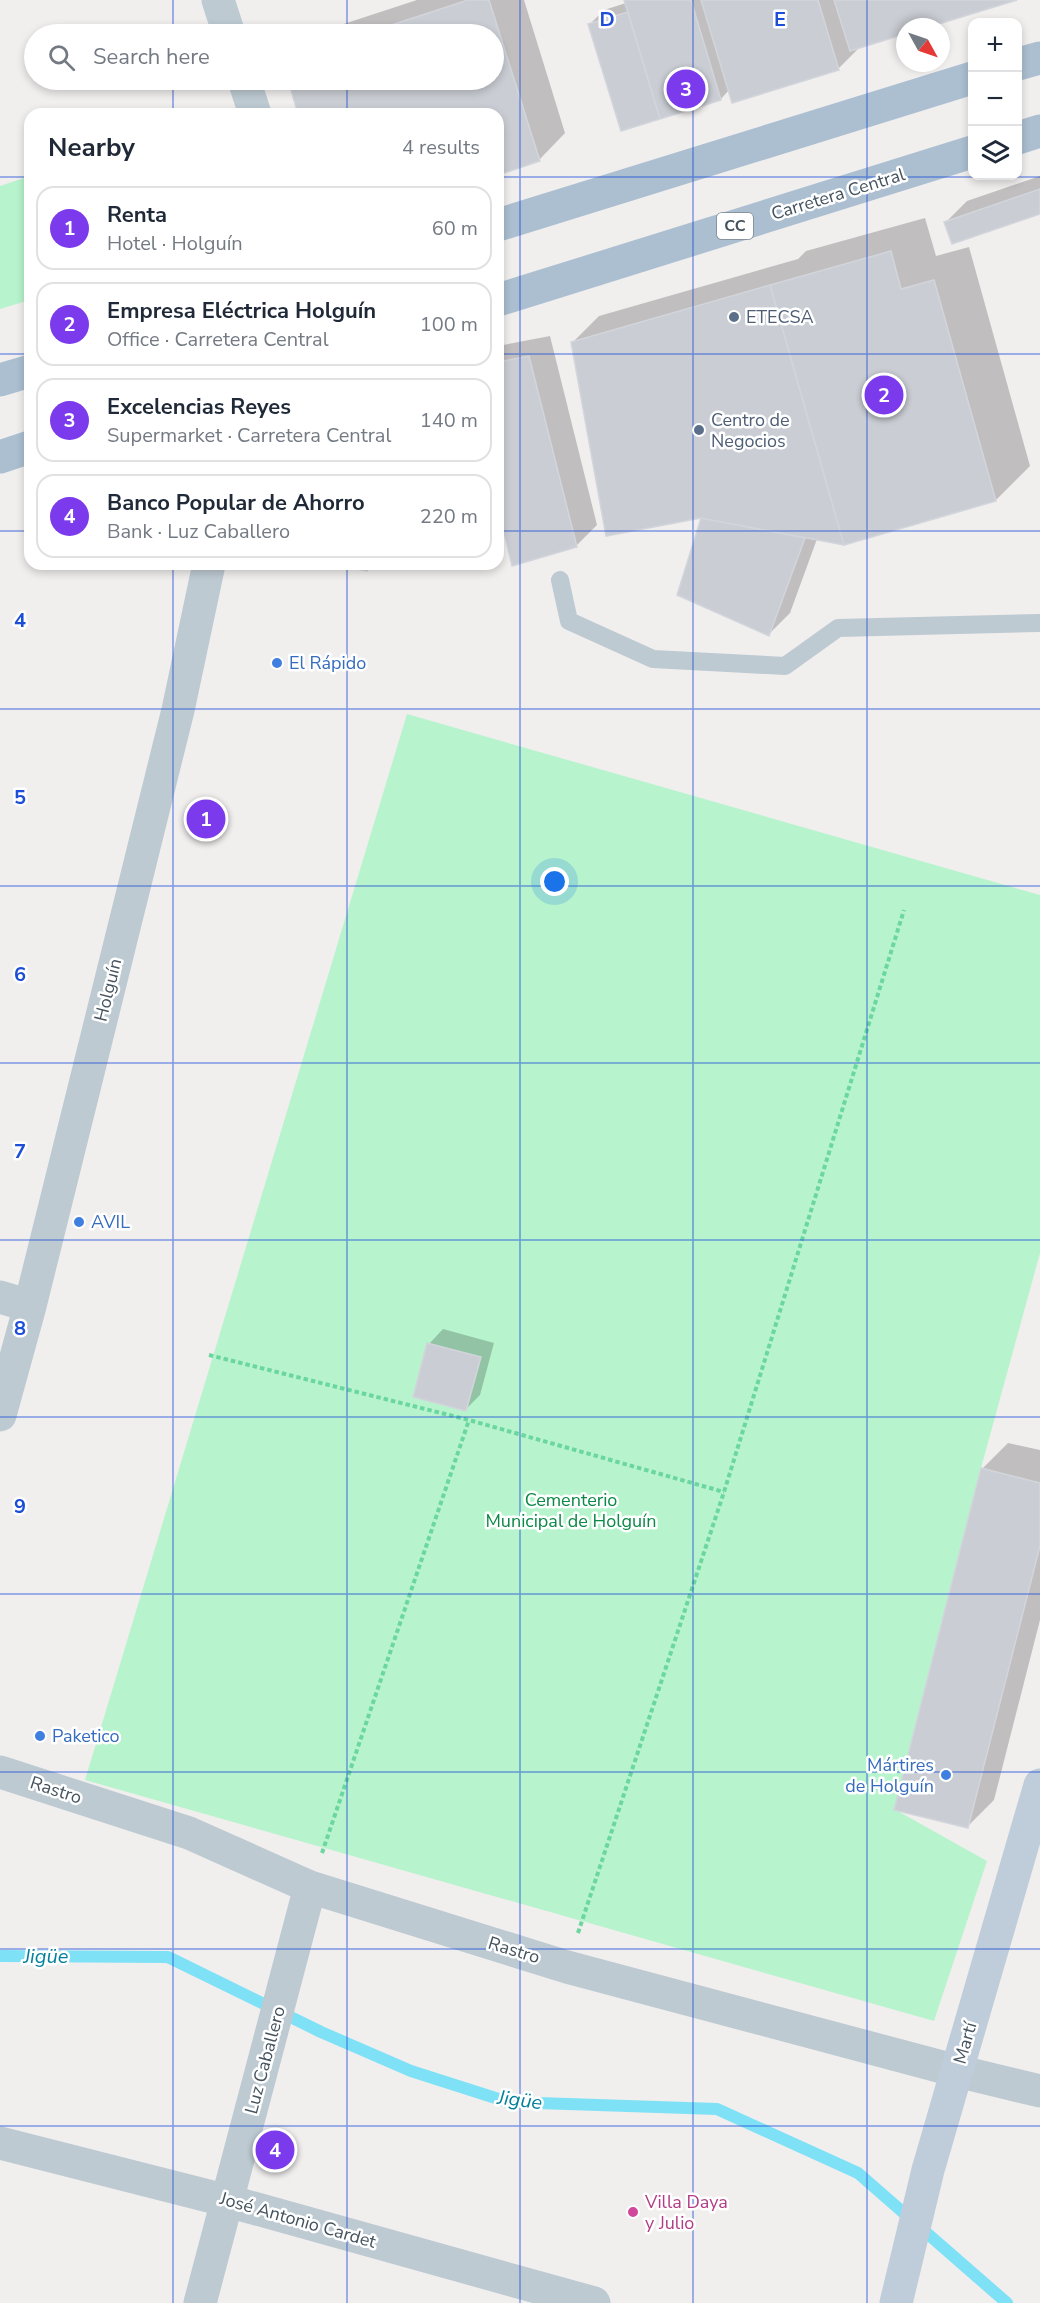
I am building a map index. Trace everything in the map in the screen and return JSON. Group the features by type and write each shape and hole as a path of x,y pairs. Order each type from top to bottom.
{"main road":[{"path":"1022,62 1040,57"},
{"path":"504,223 968,79"},
{"path":"1022,136 1040,131"},
{"name":"Carretera Central","path":"504,298 968,153"},
{"path":"0,380 24,373"},
{"path":"0,457 24,449"},
{"name":"Martí","path":"899,2291 928,2170 1040,1785"}],"street":[{"path":"219,0 226,24"},
{"path":"247,90 253,108"},
{"name":"Holguín","path":"0,1415 15,1301 178,710 208,570"},
{"name":"Rastro","path":"0,1772 189,1833 310,1887 567,1966 957,2071 1040,2091"},
{"name":"Luz Caballero","path":"200,2303 310,1887"},
{"name":"José Antonio Cardet","path":"0,2143 228,2201 594,2303"}],"lane":[{"path":"560,580 569,621 653,659 786,666 838,628 1040,623"}],"path":[{"path":"567,1966 724,1492 904,910"},
{"path":"209,1355 469,1420 724,1492"},
{"path":"310,1887 469,1420"}],"green space":[{"path":"24,178 24,302 0,309 0,186"},
{"name":"Cementerio Municipal de Holguín","path":"407,714 1040,895 1040,1253 981,1468 894,1809 987,1861 934,2021 85,1780"}],"building":[{"path":"468,0 489,0 497,24 395,24"},
{"path":"624,0 691,0 721,100 660,119"},
{"path":"701,0 818,0 839,70 732,103"},
{"path":"834,0 1017,0 950,21 950,18 896,18 896,37 850,51"},
{"path":"628,12 660,119 621,131 588,24"},
{"path":"504,47 540,161 504,173 504,108 296,108 291,90 504,90"},
{"path":"1040,189 1040,214 952,244 944,222"},
{"path":"891,251 901,289 934,280 996,501 844,545 770,285"},
{"name":"Centro de Negocios","path":"770,285 844,545 701,518 606,536 571,342"},
{"path":"529,356 577,547 512,566 504,532 504,361"},
{"path":"701,518 805,538 769,636 677,595"},
{"path":"427,1343 481,1357 466,1411 413,1397"},
{"path":"981,1468 1040,1483 1040,1546 968,1828 894,1810"}],"waterway":[{"name":"Jigüe","path":"0,1956 168,1957 321,2032 411,2071 508,2102 717,2109 858,2173 1007,2303"}],"place":[{"name":"Excelencias Reyes","path":"686,89"},
{"name":"ETECSA","path":"734,317"},
{"name":"Empresa Eléctrica Holguín","path":"884,395"},
{"name":"Centro de Negocios","path":"699,430"},
{"name":"El Rápido","path":"277,663"},
{"name":"Renta","path":"206,819"},
{"name":"AVIL","path":"79,1222"},
{"name":"Paketico","path":"40,1736"},
{"name":"Mártires de Holguín","path":"946,1775"},
{"name":"Banco Popular de Ahorro","path":"275,2150"},
{"name":"Villa Daya y Julio","path":"633,2212"}]}
